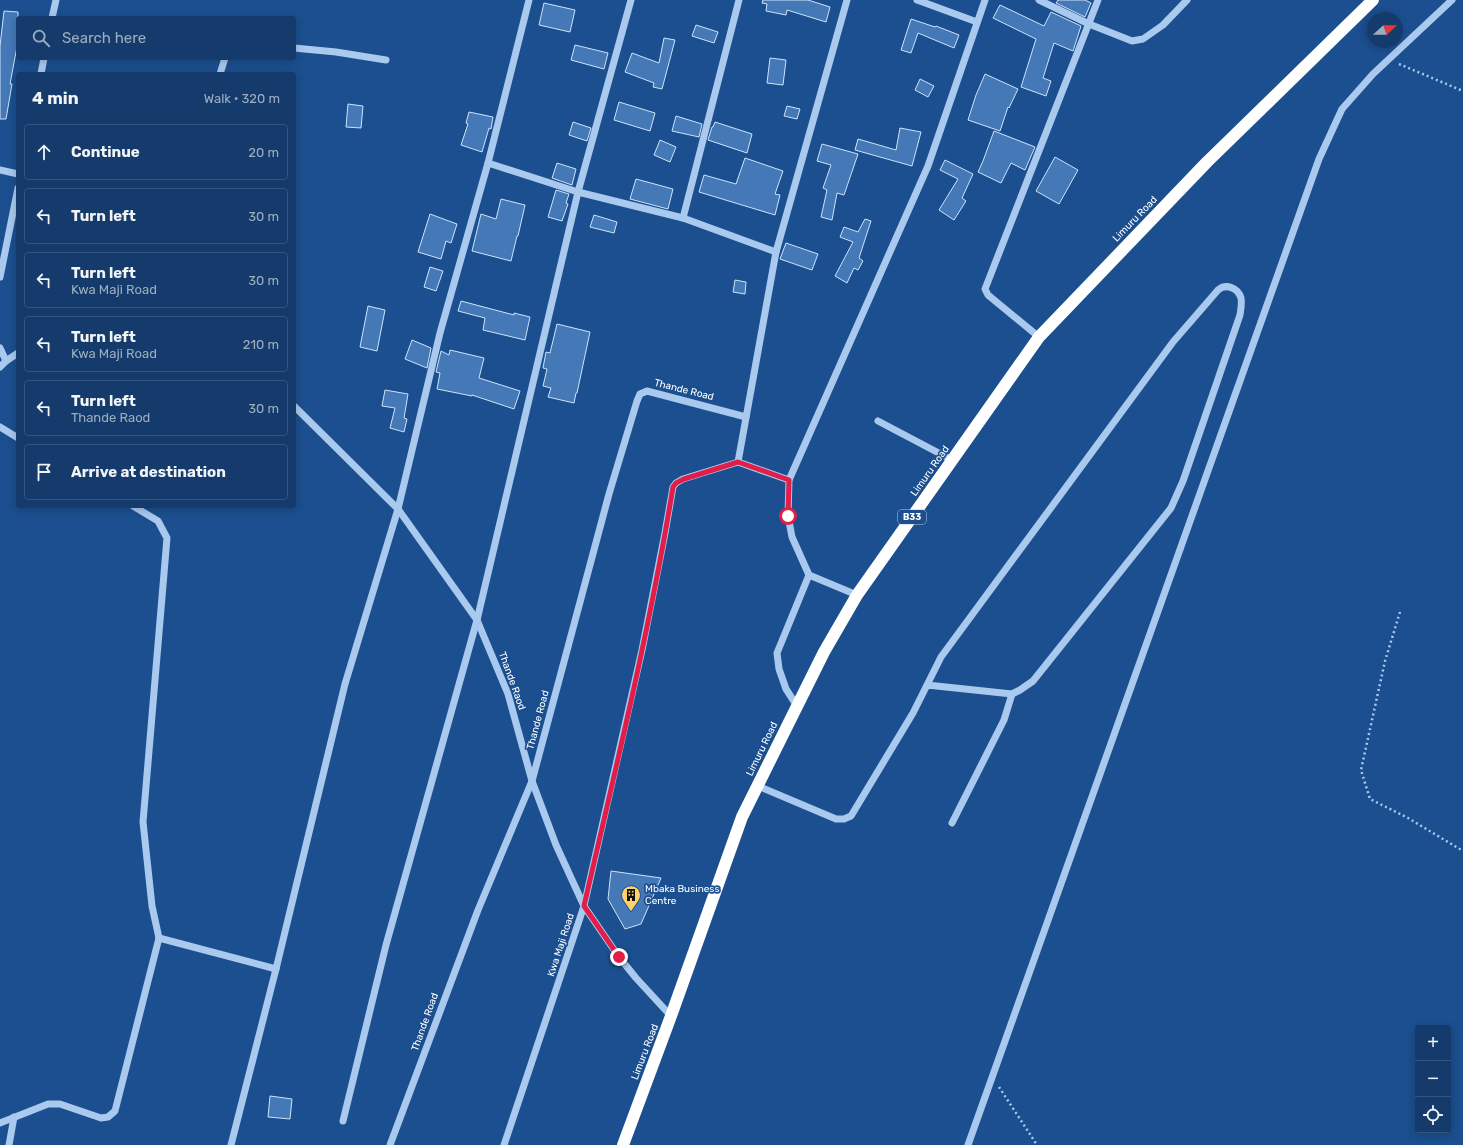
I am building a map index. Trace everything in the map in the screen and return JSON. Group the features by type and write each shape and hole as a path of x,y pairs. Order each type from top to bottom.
{"highway":[{"name":"Limuru Road","path":"623,1145 742,818 824,652 858,594 1039,337 1207,162 1373,0"}],"street":[{"path":"52,16 56,0"},
{"path":"231,1145 276,969 345,684 398,508 440,333 488,163 528,0"},
{"path":"342,1120 386,945 477,620 578,192 632,0"},
{"path":"683,218 740,0"},
{"path":"789,480 738,462 776,252 847,0"},
{"path":"917,0 977,22"},
{"path":"858,594 810,575 792,537 788,516 789,480 928,166 985,0"},
{"path":"1039,0 1089,24 1132,41 1143,39 1163,25 1187,0"},
{"path":"1039,337 988,295 985,289 1098,0"},
{"path":"968,1145 1319,159 1342,109 1373,74 1452,0"},
{"path":"296,48 336,52 386,60"},
{"path":"41,72 44,60"},
{"path":"221,72 225,60"},
{"path":"488,163 578,192 683,218 776,252"},
{"path":"0,170 16,174"},
{"path":"0,277 16,198"},
{"path":"758,786 836,819 844,819 851,816 913,712 941,657 1173,342 1222,286 1233,288 1238,292 1241,298 1240,315 1183,481 1171,508 1033,681 1012,694 927,685"},
{"path":"0,348 6,361"},
{"path":"0,367 16,354"},
{"name":"Thande Road","path":"390,1145 478,910 532,781 609,494 640,394 647,391 746,417"},
{"name":"Thande Raod","path":"296,408 398,508 477,620 508,694 532,781 556,845 584,906 619,957 671,1016"},
{"path":"878,420 952,460"},
{"path":"0,427 16,437"},
{"name":"Kwa Maji Road","path":"504,1145 584,906 642,650 673,487 676,483 684,479 738,462"},
{"path":"0,1123 48,1104 60,1104 101,1118 108,1117 115,1111 159,938 152,906 144,822 167,538 158,521 136,508"},
{"path":"797,706 786,689 779,669 777,653 810,575"},
{"path":"952,823 1004,720 1012,694"},
{"path":"159,938 276,969"},
{"path":"9,1145 14,1117"}],"path":[{"path":"1388,60 1463,90"},
{"path":"1400,612 1385,662 1360,770 1370,799 1408,818 1463,851"},
{"path":"992,1076 1037,1145"}],"building":[{"path":"763,0 808,0 830,7 826,22 787,10 786,15 766,11 767,4 762,3"},
{"path":"1058,0 1085,0 1091,3 1085,17 1056,3"},
{"path":"544,3 575,10 570,32 539,25"},
{"path":"1000,5 1044,26 1051,12 1081,26 1073,51 1054,43 1043,78 1051,81 1046,96 1021,87 1036,39 993,18"},
{"path":"4,11 18,12 18,16 16,16 16,52 6,119 0,119 0,46"},
{"path":"911,19 935,27 936,26 959,35 954,48 918,33 911,53 901,50"},
{"path":"696,25 718,32 714,43 692,36"},
{"path":"664,38 675,40 662,89 653,87 654,83 625,72 632,53 659,63"},
{"path":"575,45 608,53 604,69 571,60"},
{"path":"770,58 786,60 783,85 767,83"},
{"path":"985,74 1018,89 1009,108 1008,107 1000,131 968,120"},
{"path":"920,79 934,86 928,97 915,90"},
{"path":"619,102 655,113 650,131 614,120"},
{"path":"348,104 363,106 361,128 346,127"},
{"path":"787,106 800,109 797,119 784,116"},
{"path":"469,112 493,117 491,129 489,128 482,152 461,145 468,124 466,123"},
{"path":"676,116 702,124 699,137 672,131"},
{"path":"573,122 591,128 587,141 569,135"},
{"path":"715,122 752,134 747,153 708,140"},
{"path":"900,128 921,132 912,166 855,150 858,139 896,150"},
{"path":"994,131 1035,147 1025,170 1011,163 1001,183 978,172"},
{"path":"660,140 676,147 670,162 654,155"},
{"path":"822,144 858,154 844,195 837,193 832,220 821,217 827,190 823,188 831,165 817,161"},
{"path":"1055,157 1078,170 1059,204 1036,191"},
{"path":"745,158 783,171 775,194 780,195 775,215 699,192 704,175 736,184"},
{"path":"945,160 973,174 962,198 966,201 954,220 939,210 958,179 940,170"},
{"path":"557,163 576,169 572,185 552,178"},
{"path":"636,179 673,189 668,209 630,199"},
{"path":"556,190 569,194 566,203 568,204 562,221 548,217"},
{"path":"501,199 525,205 511,261 472,251 481,214 496,219"},
{"path":"430,214 457,224 451,243 446,241 441,259 418,252"},
{"path":"594,215 617,222 614,233 590,227"},
{"path":"865,219 871,221 859,258 863,261 858,270 854,268 847,283 835,276 853,242 840,237 844,227 858,232"},
{"path":"786,243 818,254 812,270 780,259"},
{"path":"430,267 443,271 436,291 424,287"},
{"path":"735,280 746,282 745,294 733,292"},
{"path":"461,301 514,315 514,313 530,317 525,340 483,330 485,318 458,311"},
{"path":"368,306 385,310 377,351 360,347"},
{"path":"557,324 590,332 574,403 548,397 551,388 543,386 547,369 543,368 546,352 550,353"},
{"path":"412,340 431,348 427,368 405,359"},
{"path":"450,350 484,358 479,378 520,391 514,409 472,395 437,389 440,373 436,372 441,351 449,355"},
{"path":"385,390 408,394 404,418 407,419 404,432 390,428 395,408 382,406"},
{"name":"Mbaka Business Centre","path":"611,871 661,878 641,924 625,929 608,899"},
{"path":"270,1096 292,1099 290,1119 268,1117"}],"place":[{"name":"Mbaka Business Centre","path":"631,912"}],"route":[{"path":"619,957 584,906 642,650 673,487 676,483 684,479 738,462 789,480 788,516"}]}
